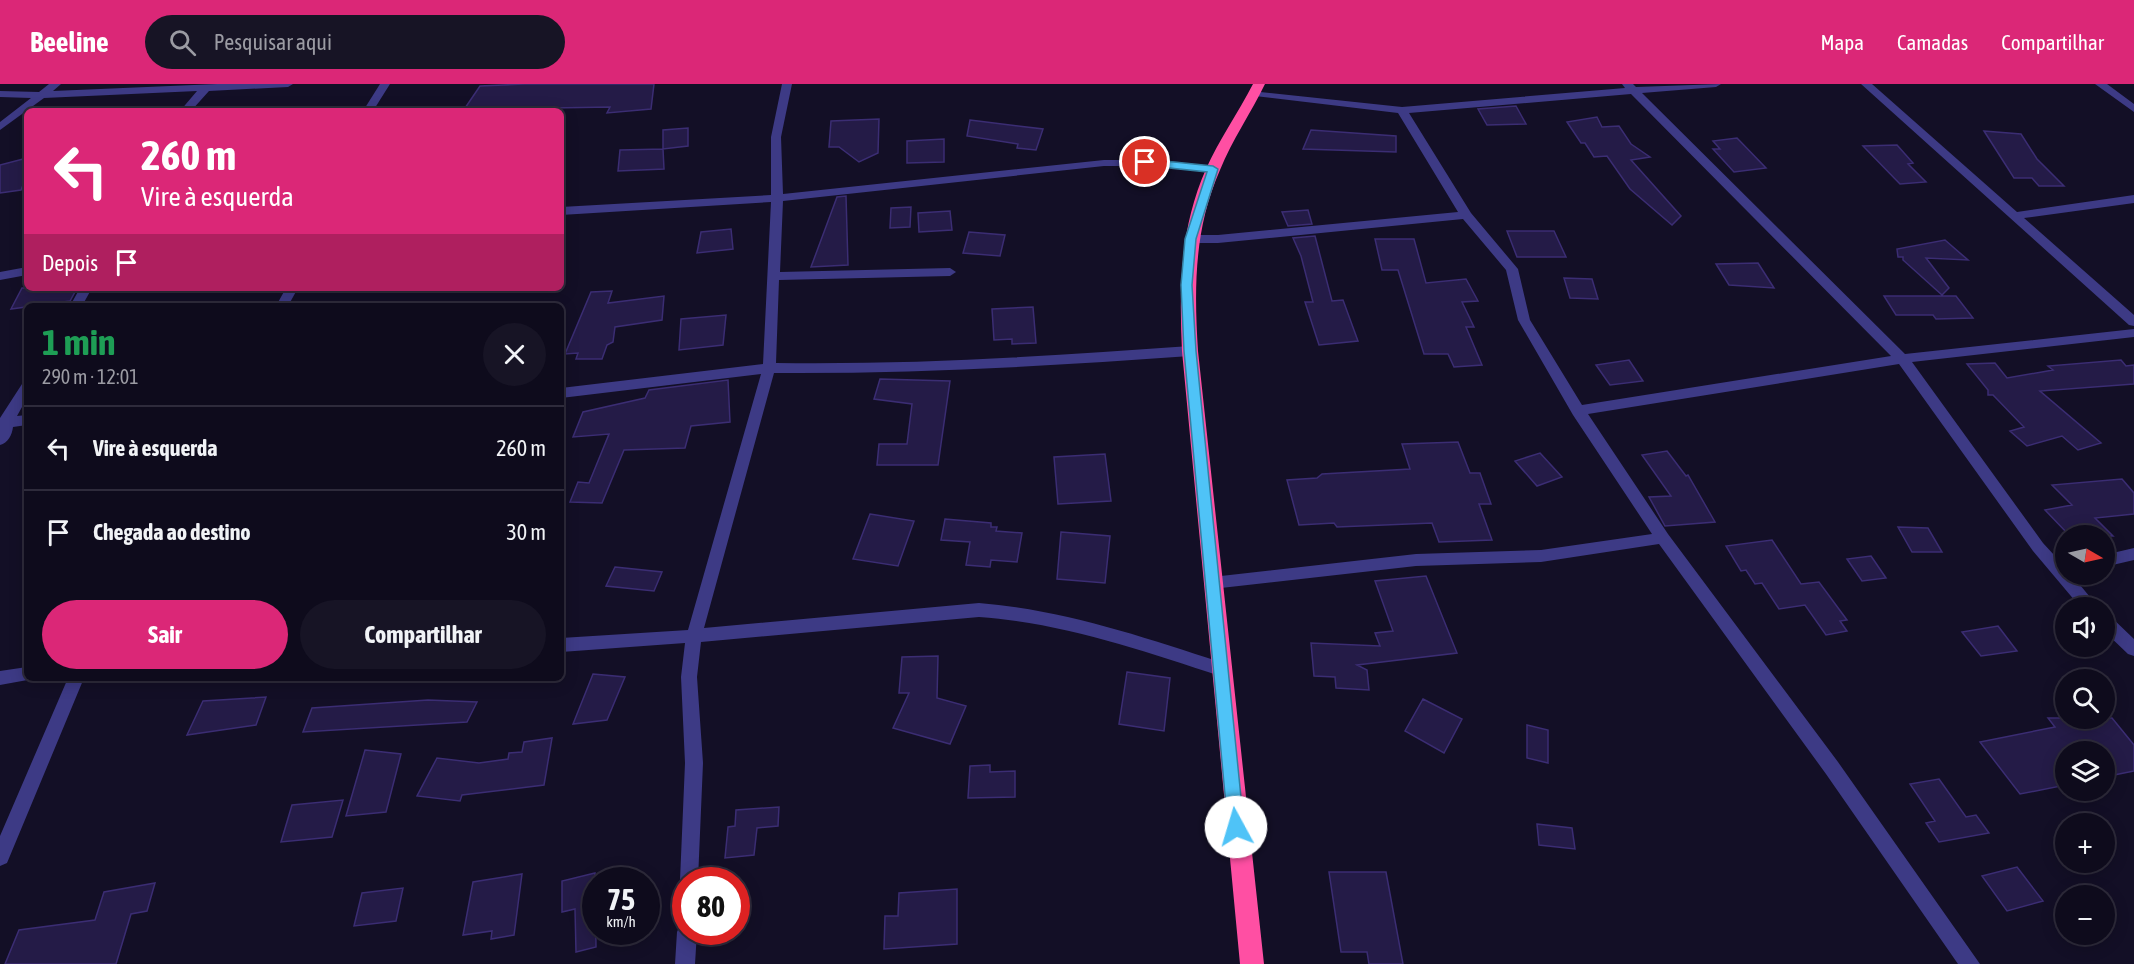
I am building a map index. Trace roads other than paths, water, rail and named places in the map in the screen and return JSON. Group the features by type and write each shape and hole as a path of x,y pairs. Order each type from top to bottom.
{"highway":[{"path":"1252,964 1220,669 1190,351 1186,285 1191,239 1213,169 1257,89"}],"street":[{"path":"0,127 56,84"},
{"path":"0,94 40,95 288,84"},
{"path":"370,108 385,84"},
{"path":"690,867 694,763 689,676 694,636 769,368 777,198 776,137 788,84"},
{"path":"1257,89 1402,110 1630,88 1716,84"},
{"path":"1866,84 2134,322"},
{"path":"2100,84 2134,109"},
{"path":"187,108 206,88"},
{"path":"1630,88 1902,359 2038,547 2055,565"},
{"path":"1402,110 1466,215 1512,269 1524,320 1578,411 1663,538 1832,768 1970,964"},
{"path":"564,212 777,198 1104,163 1145,162 1213,169"},
{"path":"2014,216 2134,199"},
{"path":"1191,239 1218,239 1311,228 1466,215"},
{"path":"0,276 24,272"},
{"path":"773,276 950,272"},
{"path":"1578,411 1902,359 2134,333"},
{"path":"564,393 769,368 852,369 1009,364 1190,351"},
{"path":"0,440 5,433 3,422 24,391"},
{"path":"3,422 24,420"},
{"path":"1212,583 1416,560 1541,556 1663,538"},
{"path":"2115,558 2134,554"},
{"path":"2072,585 2082,597"},
{"path":"564,645 694,636 979,610 1013,611 1100,630 1220,669"},
{"path":"2115,631 2134,649"},
{"path":"0,678 24,674"},
{"path":"0,857 75,681"},
{"path":"685,964 686,945"}]}
